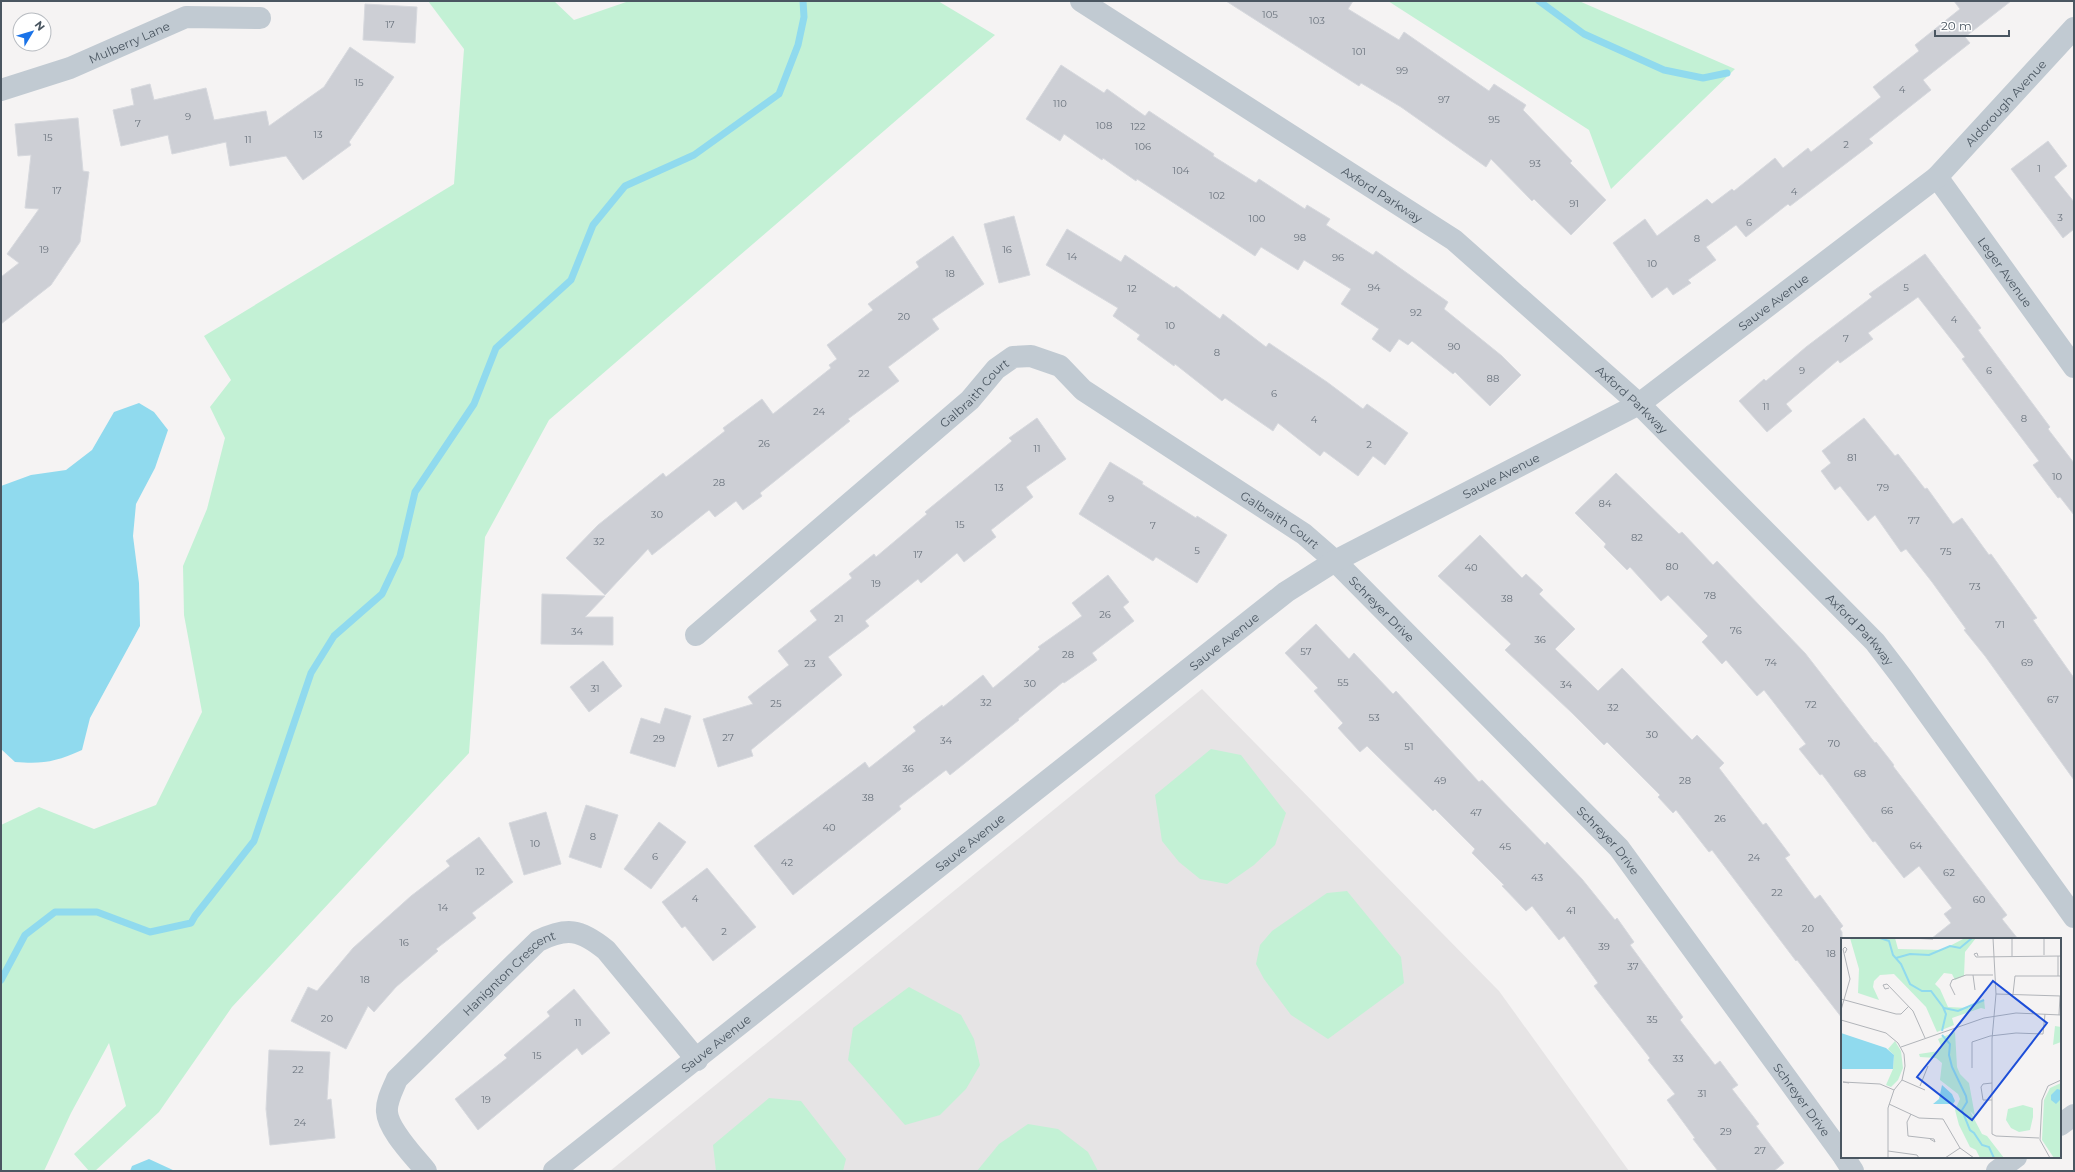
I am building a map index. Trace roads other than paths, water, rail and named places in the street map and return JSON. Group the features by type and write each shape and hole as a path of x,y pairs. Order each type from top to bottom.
{"street":[{"name":"Axford Parkway","path":"1081,1 1454,240 1638,404 1875,642 2074,917"},
{"name":"Mulberry Lane","path":"1,90 70,68 186,17 260,18"},
{"name":"Aldorough Avenue","path":"1937,177 2074,28"},
{"name":"Sauve Avenue","path":"554,1171 697,1060 1286,592 1335,561 1638,404 1937,177"},
{"name":"Leger Avenue","path":"1937,177 2074,367"},
{"name":"Galbraith Court","path":"696,635 970,400 996,369 1013,357 1032,356 1060,366 1084,390 1304,534 1335,561"},
{"name":"Schreyer Drive","path":"1335,561 1619,848 1841,1153"},
{"name":"Hanignton Crescent","path":"426,1171 392,1127 387,1112 390,1095 397,1080 538,941 555,933 575,932 592,939 606,950 697,1060"},
{"path":"2061,1124 2074,1115"},
{"path":"1845,1158 1854,1171"},
{"path":"1997,1171 2015,1158"}],"water":[{"path":"139,403 154,412 168,430 155,468 136,504 133,536 139,583 140,626 90,718 82,750 57,760 34,763 15,762 1,749 1,486 31,475 66,470 92,450 114,412"},
{"path":"149,1159 175,1171 130,1171 132,1166"}],"waterway":[{"path":"1,980 25,935 55,912 97,912 150,932 191,923 254,841 311,673 334,636 382,594 400,556 415,492 474,404 496,348 571,280 593,225 625,186 694,155 779,94 798,45 804,17 803,1"},
{"path":"1539,1 1584,34 1664,70 1703,78 1727,73"}]}
